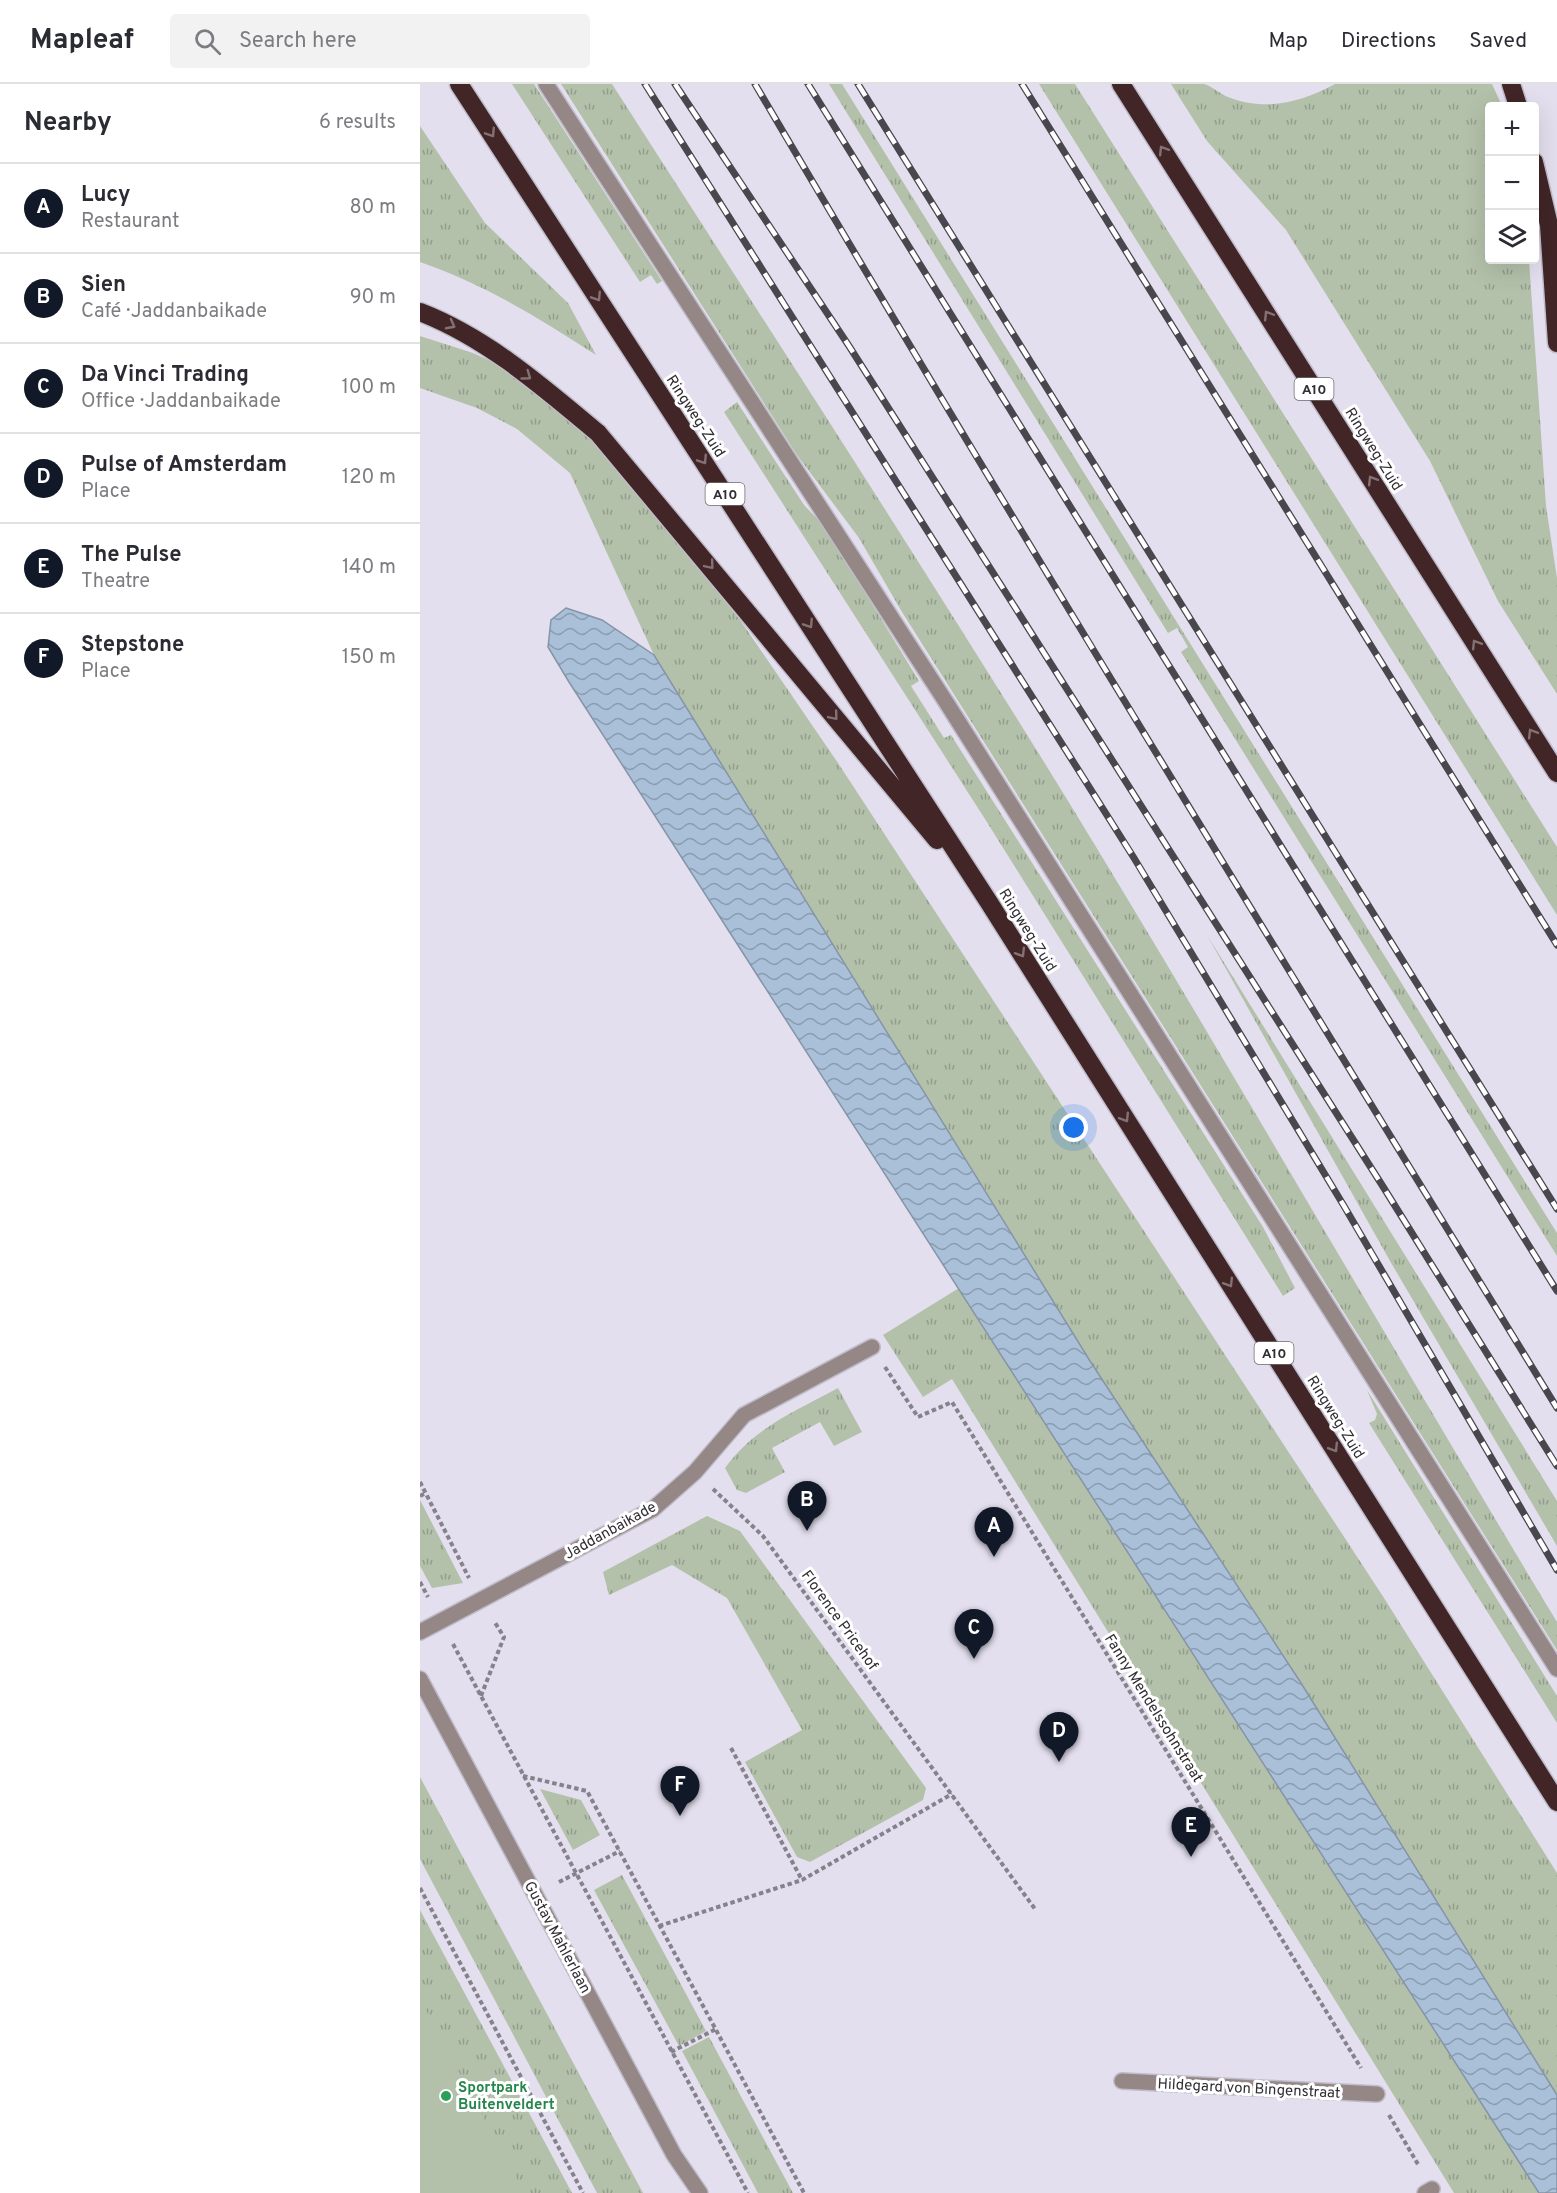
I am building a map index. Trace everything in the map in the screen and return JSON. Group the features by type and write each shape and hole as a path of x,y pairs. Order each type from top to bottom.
{"highway":[{"name":"Ringweg-Zuid","path":"459,84 990,904 1557,1802"},
{"name":"Ringweg-Zuid","path":"1121,84 1557,773"},
{"path":"1511,84 1517,102"},
{"path":"1539,183 1549,225 1557,343"},
{"name":"A10","path":"420,312 447,322 480,342 543,387 598,433 990,904"}],"street":[{"path":"546,84 959,722 1557,1669"},
{"name":"Jaddanbaikade","path":"420,1632 653,1509 695,1472 744,1415 872,1347"},
{"name":"Gustav Mahlerlaan","path":"420,1679 674,2155 699,2193"},
{"name":"Hildegard von Bingenstraat","path":"1122,2081 1377,2094"}],"path":[{"name":"Fanny Mendelssohnstraat","path":"872,1347 918,1417 952,1402 1377,2094 1429,2191"},
{"name":"Florence Pricehof","path":"695,1472 763,1536 1035,1909"},
{"path":"420,1496 426,1493"},
{"path":"480,1696 748,2193"},
{"path":"731,1748 802,1880"},
{"path":"522,1775 587,1791 804,2193"},
{"path":"659,1926 802,1880 952,1794"},
{"path":"535,1894 620,1851"},
{"path":"420,1888 583,2193"},
{"path":"671,2052 716,2029"}],"green space":[{"path":"512,84 534,84 662,281 657,284 651,275 640,282"},
{"path":"561,84 612,84 897,528 1065,796 1557,1622 1557,1650 902,612 859,538 797,455"},
{"path":"829,84 842,84 1557,1233 1557,1256 1181,652 1188,647 1177,628 1168,633"},
{"path":"1039,84 1075,84 1557,847 1557,915"},
{"path":"1171,84 1204,84 1225,96 1256,104 1269,104 1310,96 1335,84 1492,84 1500,102 1485,102 1485,264 1529,264 1546,506 1557,578 1557,694 1498,601 1430,461 1286,230 1207,141"},
{"path":"420,126 485,223 568,303 596,355 489,291 420,262"},
{"path":"420,336 473,353 524,376 579,420 740,620 838,763 1384,1598 1557,1873 1557,2095 1301,1683 1090,1361 654,655 570,473 517,429 477,408 420,388"},
{"path":"737,402 804,505 825,527 919,681 911,686 944,738 951,735 1263,1227 1295,1288 1283,1296 985,819 724,412"},
{"path":"1207,935 1557,1501 1557,1546 1390,1261"},
{"path":"959,1288 1539,2193 1454,2193 952,1379 923,1397 883,1335"},
{"path":"838,1388 862,1432 834,1446 820,1422 772,1448 785,1472 746,1493 737,1490 725,1468 737,1454 762,1431"},
{"path":"1367,1390 1557,1696 1557,1723 1369,1423 1375,1420 1377,1414"},
{"path":"420,1500 463,1583 432,1588 420,1566"},
{"path":"707,1516 740,1531 926,1788 923,1800 810,1862 797,1857 745,1762 802,1730 727,1598 672,1565 609,1595 603,1572"},
{"path":"420,1777 643,2193 597,2193 420,1859"},
{"path":"540,1789 581,1800 600,1835 573,1850"},
{"path":"622,1875 706,2031 679,2046 594,1890"},
{"path":"420,1910 572,2193 515,2193 420,2015"},
{"name":"Sportpark Buitenveldert","path":"420,1999 524,2193 420,2193"},
{"path":"709,2037 793,2193 758,2193 682,2051"}],"water":[{"path":"566,608 602,620 654,655 1090,1361 1301,1683 1557,2095 1557,2193 1539,2193 569,682 548,647 551,620"}],"railway":[{"path":"645,84 1134,858 1344,1206 1557,1570"},
{"path":"675,84 849,346 1382,1185 1557,1466"},
{"path":"755,84 1053,582 1557,1408"},
{"path":"808,84 1557,1291"},
{"path":"858,84 1557,1209"},
{"path":"1022,84 1557,945"}],"place":[{"name":"Sien","path":"807,1531"},
{"name":"Lucy","path":"994,1557"},
{"name":"Da Vinci Trading","path":"974,1659"},
{"name":"Pulse of Amsterdam","path":"1059,1762"},
{"name":"Stepstone","path":"680,1816"},
{"name":"The Pulse","path":"1191,1857"},
{"name":"Sportpark Buitenveldert","path":"446,2096"}]}
